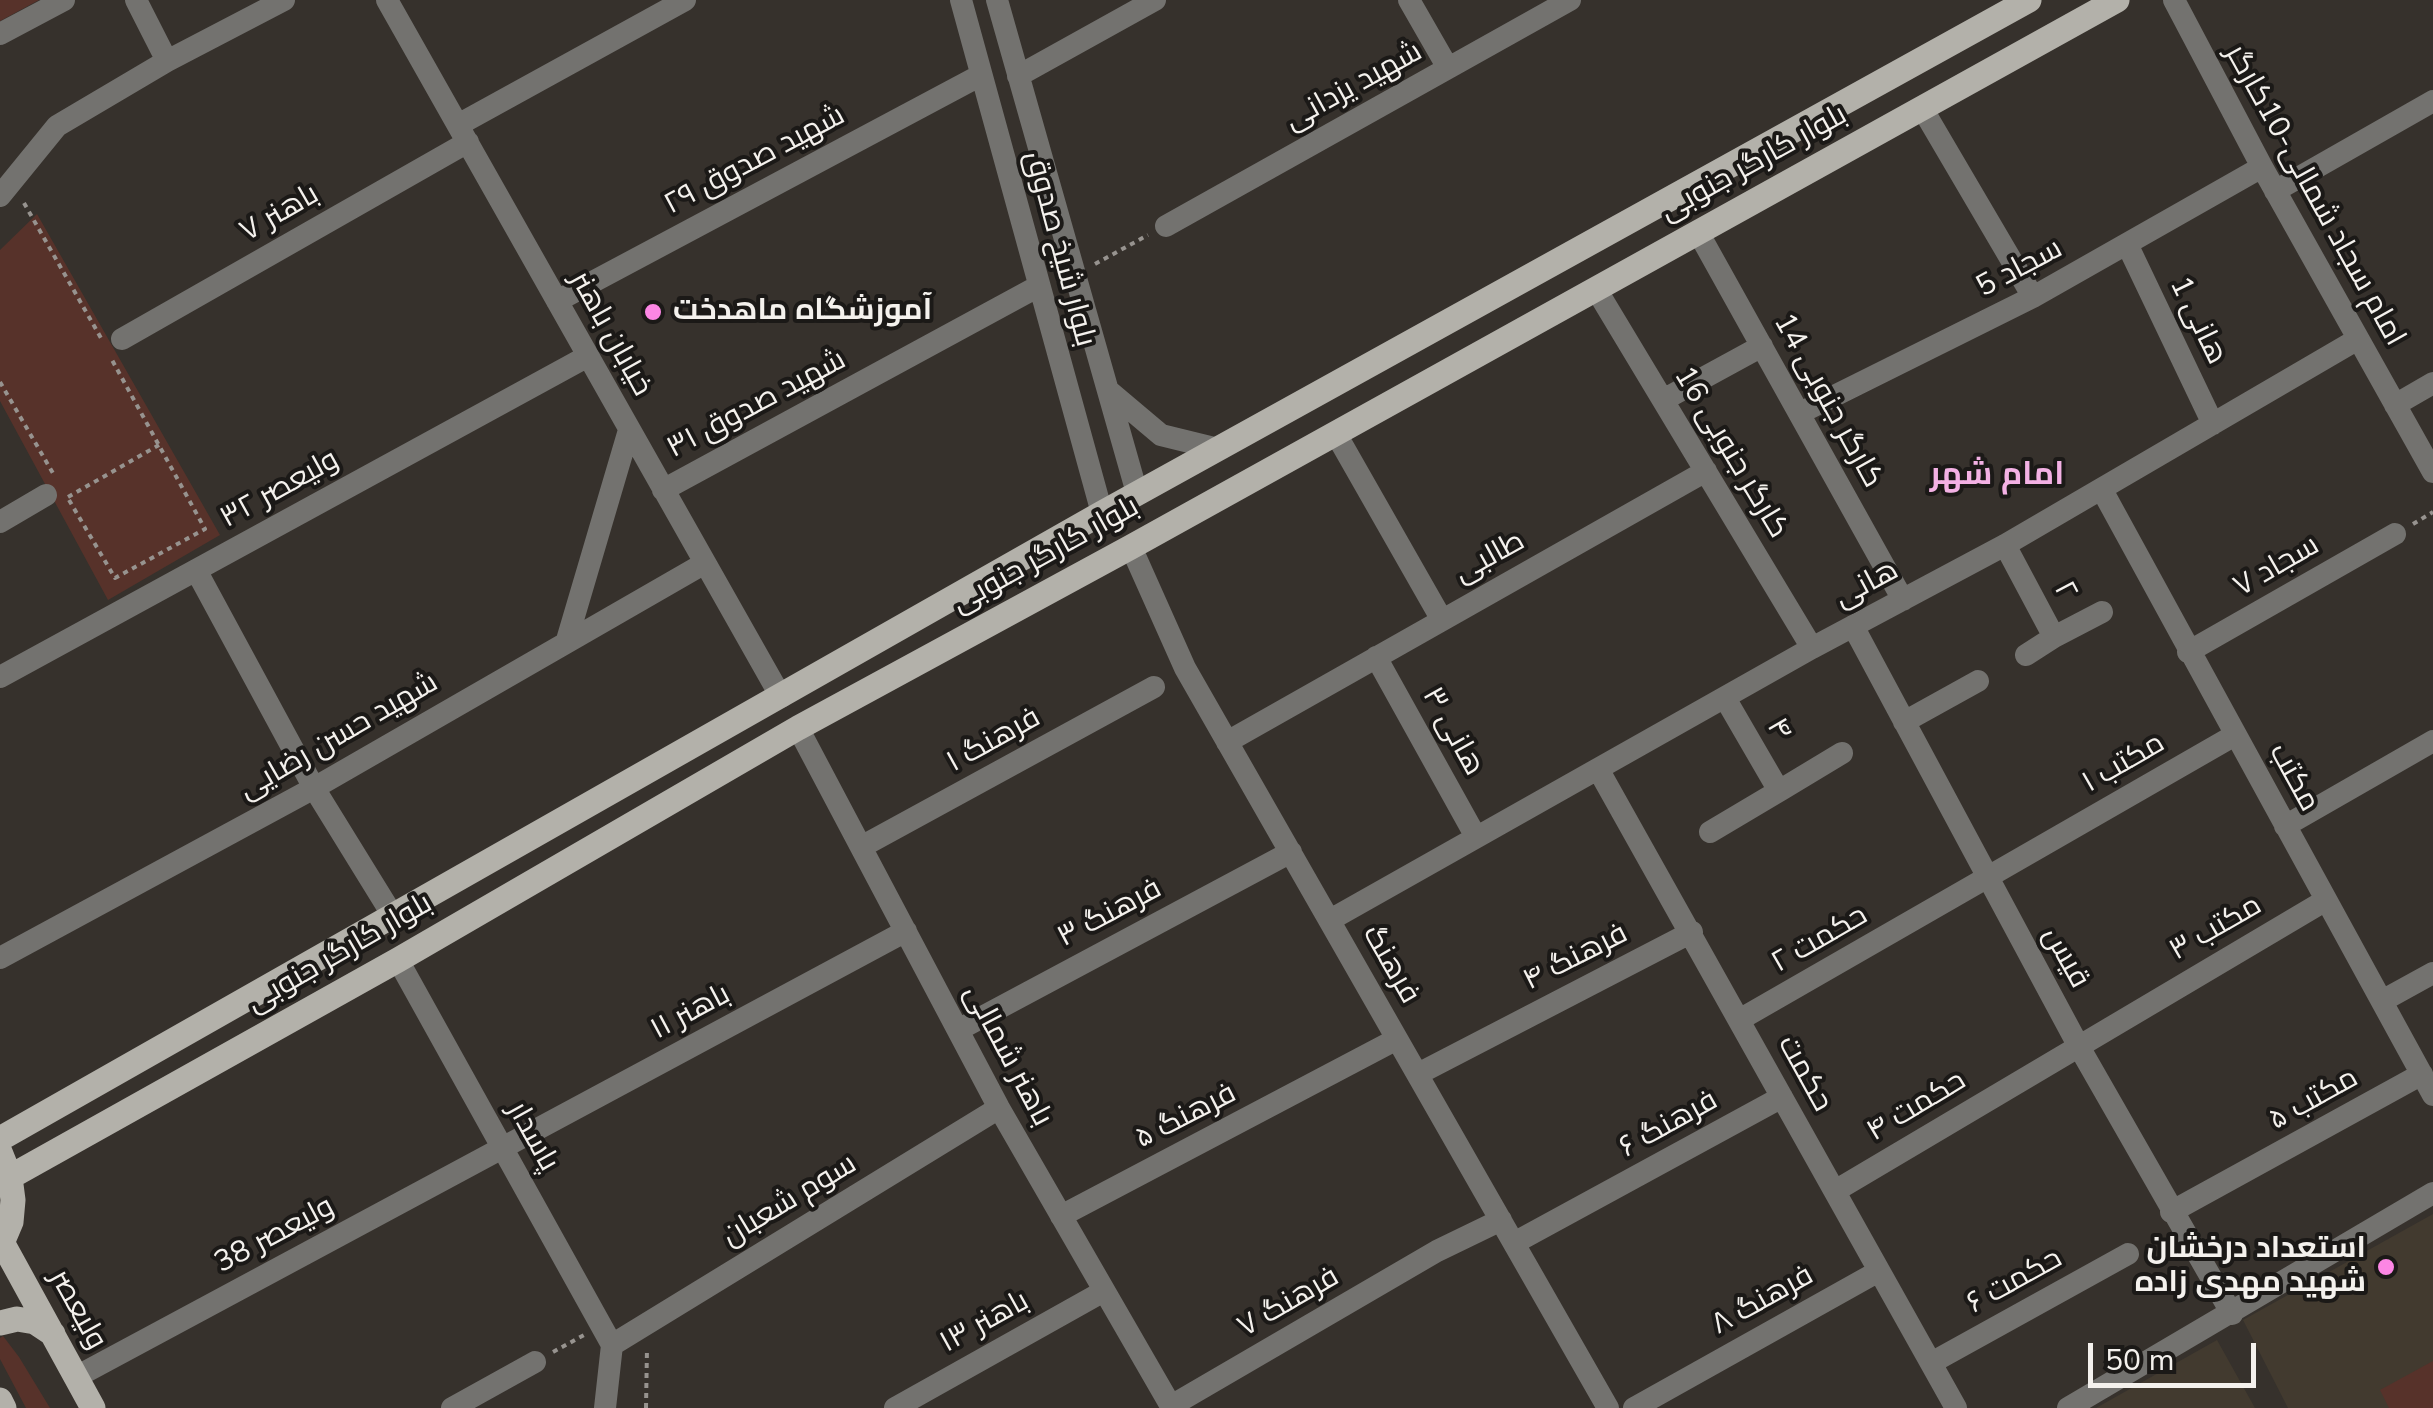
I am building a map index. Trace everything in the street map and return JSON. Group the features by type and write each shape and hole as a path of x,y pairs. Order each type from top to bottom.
{"main road":[{"name":"بلوار کارگر جنوبی","path":"0,1139 1102,513 2029,0"},
{"name":"بلوار کارگر جنوبی","path":"10,1178 398,960 798,728 2117,0"},
{"path":"1132,547 1138,493"},
{"path":"1102,513 1132,547"},
{"path":"781,697 798,728"},
{"path":"734,723 746,728 750,738 746,758"},
{"path":"0,1152 10,1178 11,1222 2,1246"},
{"name":"ولیعصر","path":"2,1246 93,1408"},
{"path":"0,1324 34,1322 52,1334"},
{"path":"0,1400 4,1408"}],"street":[{"path":"0,34 64,0"},
{"path":"136,0 167,61"},
{"path":"6,188 57,126 167,61 284,0"},
{"name":"خیابان باهنر","path":"387,0 781,697"},
{"name":"باهنر ۷","path":"122,339 685,0"},
{"name":"بلوار شیخ صدوق","path":"961,0 1102,513"},
{"name":"بلوار شیخ صدوق","path":"997,0 1138,493"},
{"path":"1018,76 1155,0"},
{"path":"1409,0 1448,68"},
{"name":"شهید یزدانی","path":"1166,226 1570,0"},
{"name":"امام سجاد شمالی-10کارگر","path":"2174,0 2262,167 2433,472"},
{"name":"شهید صدوق ۲۹","path":"557,301 980,75"},
{"path":"2276,191 2433,101"},
{"path":"1922,108 2032,298"},
{"name":"سجاد 5","path":"1800,413 2032,298 2262,167"},
{"name":"کارگر جنوبی 14","path":"1698,232 1903,600"},
{"name":"هانی 1","path":"2127,244 2213,424"},
{"name":"شهید صدوق ۳۱","path":"664,490 1037,287"},
{"name":"کارگر جنوبی 16","path":"1596,289 1812,648"},
{"name":"هانی","path":"1330,920 1812,648 2005,546 2358,339"},
{"path":"1663,400 1762,346"},
{"name":"ولیعصر ۳۲","path":"0,677 588,356"},
{"path":"2396,405 2433,384"},
{"path":"1106,388 1160,436 1218,449"},
{"path":"567,640 630,430"},
{"path":"1336,434 1442,620"},
{"name":"طالبی","path":"1227,742 1706,470"},
{"name":"مکتب","path":"2102,490 2427,1085"},
{"path":"0,522 57,496"},
{"name":"سجاد ۷","path":"2188,652 2396,534"},
{"name":"۲","path":"2005,546 2054,637 2026,655"},
{"name":"فرهنگ","path":"1132,547 1184,668 1608,1408"},
{"name":"شهید حسن رضایی","path":"7,949 314,788 705,562"},
{"path":"196,570 314,788 393,916"},
{"path":"2054,637 2102,612"},
{"name":"قیس","path":"1853,626 1987,879 2171,1212 2232,1314"},
{"name":"هانی ۳","path":"1376,657 1476,837"},
{"path":"1904,722 1978,680"},
{"name":"فرهنگ ۱","path":"862,847 1154,687"},
{"name":"۴","path":"1725,698 1779,791"},
{"name":"باهنر شمالی","path":"798,728 999,1108 1171,1407"},
{"name":"مکتب ۱","path":"1987,879 2234,735"},
{"path":"2285,826 2433,741"},
{"name":"۴","path":"1710,832 1842,753"},
{"name":"حکمت","path":"1598,769 1956,1408"},
{"name":"فرهنگ ۳","path":"958,1030 1291,852"},
{"name":"حکمت ۲","path":"1739,1020 1987,879"},
{"name":"مکتب ۳","path":"2078,1044 2326,900"},
{"name":"باهنر ۱۱","path":"503,1147 906,931"},
{"name":"فرهنگ ۴","path":"1418,1074 1692,932"},
{"name":"پاسدار","path":"398,960 607,1335"},
{"path":"2382,1001 2433,973"},
{"name":"فرهنگ ۵","path":"1061,1216 1398,1038"},
{"name":"حکمت ۴","path":"1834,1190 2078,1044"},
{"name":"مکتب ۵","path":"2171,1212 2427,1085"},
{"name":"فرهنگ ۶","path":"1514,1243 1782,1097"},
{"name":"سوم شعبان","path":"607,1335 647,1324 999,1108"},
{"name":"ولیعصر 38","path":"76,1377 503,1147"},
{"path":"2068,1408 2433,1192"},
{"name":"فرهنگ ۷","path":"1171,1407 1437,1251 1500,1220"},
{"name":"حکمت ۶","path":"1931,1363 2128,1254"},
{"name":"فرهنگ ۸","path":"1634,1408 1880,1270"},
{"name":"باهنر ۱۳","path":"896,1408 1104,1291"},
{"path":"605,1408 607,1335"},
{"path":"452,1408 535,1362"}],"path":[{"path":"0,382 57,496 114,578 205,529 6,188"},
{"path":"1073,276 1166,226"},
{"path":"57,496 159,445"},
{"path":"646,1408 647,1324"},
{"path":"535,1362 607,1335"}],"shaded area":[{"path":"0,0 39,0 0,21"},
{"path":"37,214 220,535 108,600 0,401 0,250"},
{"name":"استعداد درخشان شهید مهدی زاده","path":"2433,1214 2433,1408 2288,1408 2243,1320"},
{"path":"3,1336 50,1408 26,1408 0,1359"},
{"path":"2217,1340 2255,1408 2096,1408"},
{"path":"2433,1361 2433,1408 2389,1408 2380,1390"}],"place":[{"name":"آموزشگاه ماهدخت","path":"653,312"},
{"name":"استعداد درخشان شهید مهدی زاده","path":"2386,1267"}],"district":[{"name":"امام شهر","path":"1997,476"}]}
